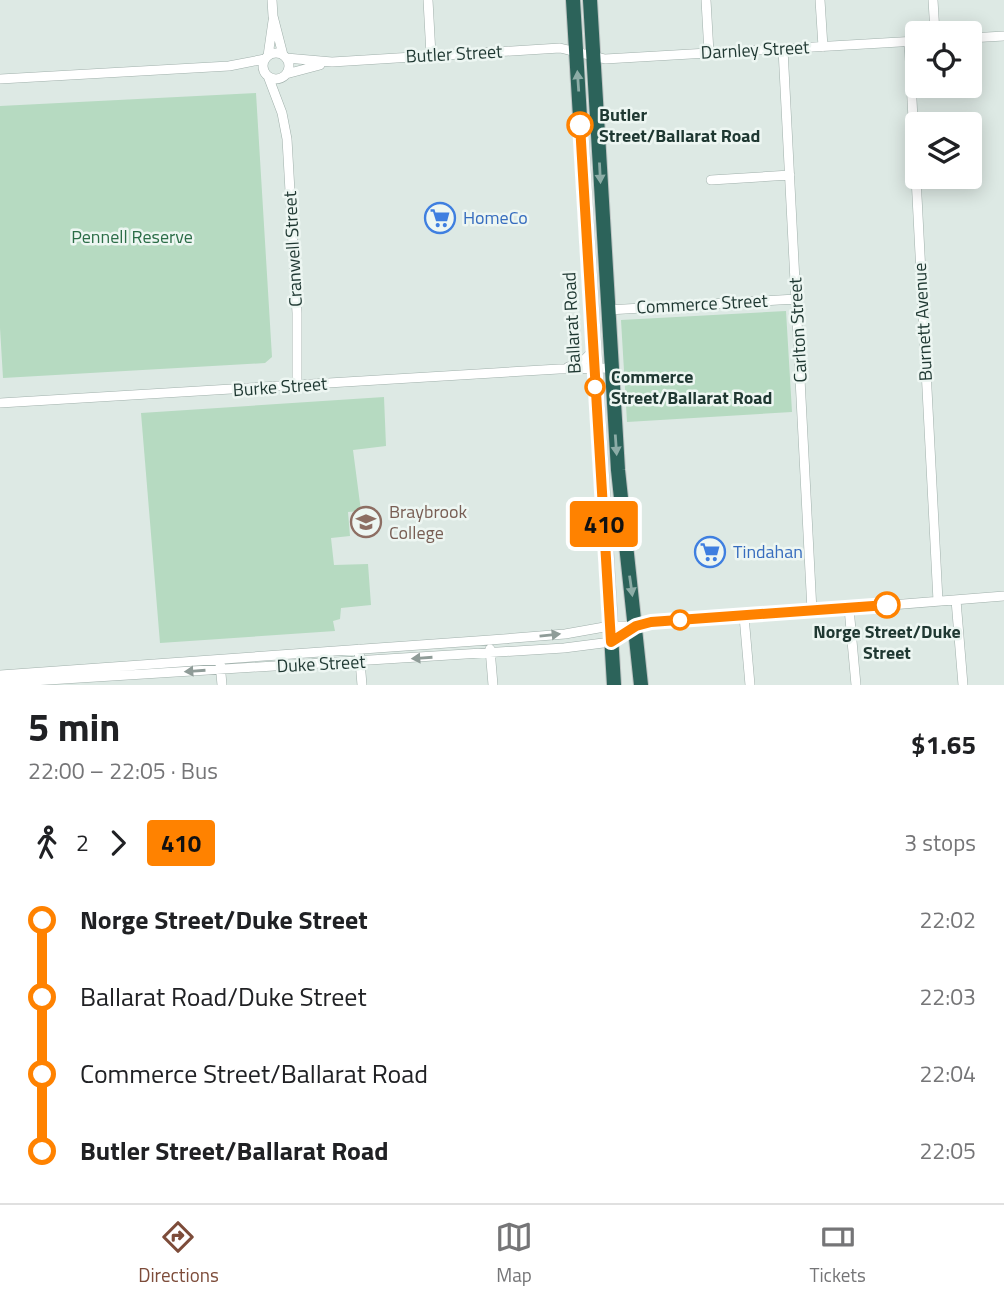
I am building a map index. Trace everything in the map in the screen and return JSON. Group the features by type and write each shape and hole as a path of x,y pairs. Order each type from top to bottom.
{"highway":[{"name":"Ballarat Road","path":"573,0 614,685"},
{"name":"Ballarat Road","path":"590,0 623,531 641,685"}],"street":[{"path":"267,75 263,66 267,57 273,16 272,0"},
{"path":"428,0 431,55"},
{"path":"706,0 709,53"},
{"path":"820,0 823,47"},
{"path":"933,0 934,21"},
{"path":"229,66 275,79 285,75 289,66 273,16"},
{"path":"982,37 1004,36"},
{"name":"Darnley Street","path":"594,56 605,59 905,42"},
{"name":"Butler Street","path":"285,57 332,62 560,48 594,56"},
{"name":"Carlton Street","path":"783,49 813,611"},
{"path":"0,79 229,66 275,53 285,57"},
{"name":"Butler Street","path":"285,75 332,62"},
{"name":"Cranwell Street","path":"267,75 282,113"},
{"name":"Cranwell Street","path":"285,75 282,113 288,156 297,332 297,386"},
{"name":"Burnett Avenue","path":"916,98 938,601"},
{"path":"711,180 790,175"},
{"name":"Commerce Street","path":"608,310 796,299"},
{"name":"Burke Street","path":"559,369 577,364 593,351"},
{"name":"Burke Street","path":"0,403 611,368"},
{"name":"Duke Street","path":"0,675 86,677 220,658 565,634 611,626 636,626 654,621 1004,596"},
{"path":"956,600 963,685"},
{"path":"849,608 856,685"},
{"path":"744,616 750,685"},
{"name":"Duke Street","path":"0,683 564,648 611,642 636,626"},
{"path":"489,640 493,685"},
{"path":"359,649 362,685"},
{"path":"220,658 222,685"}],"green space":[{"name":"Pennell Reserve","path":"256,93 272,357 265,363 3,378 0,328 0,106"},
{"path":"786,311 792,412 627,422 621,320"},
{"path":"384,397 386,446 353,450 361,511 348,512 350,536 331,538 334,565 368,564 371,605 341,608 340,619 333,621 335,631 160,643 141,413"}],"bus line":[{"name":"410","path":"580,125 611,642 636,626 651,622 887,605"}],"place":[{"name":"Butler Street/Ballarat Road","path":"580,125"},
{"name":"HomeCo","path":"440,218"},
{"name":"Commerce Street/Ballarat Road","path":"595,387"},
{"name":"Braybrook College","path":"366,522"},
{"name":"Tindahan","path":"710,552"},
{"name":"Norge Street/Duke Street","path":"887,605"}]}
